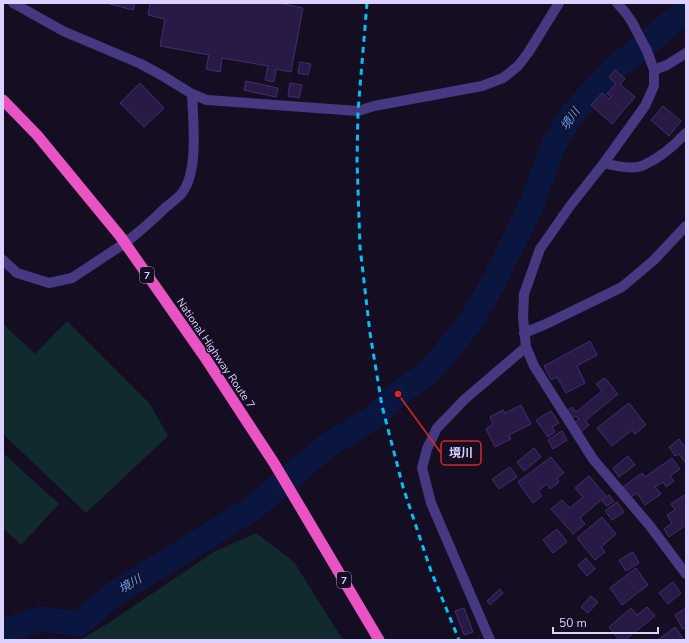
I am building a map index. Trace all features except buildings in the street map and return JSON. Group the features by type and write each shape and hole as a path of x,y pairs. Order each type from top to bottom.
{"highway":[{"name":"National Highway Route 7","path":"3,100 37,135 125,243 204,356 274,463 379,640"}],"street":[{"path":"13,3 63,31 141,64 192,94 207,100 358,111 374,106 482,86 503,78 518,66 528,53 559,3"},
{"path":"617,3 632,22 647,51 654,70 654,86 644,106 540,249 524,294 524,332 526,347 534,366 593,459 650,526 686,574"},
{"path":"654,70 667,65 686,53"},
{"path":"3,260 17,273 49,283 72,278 125,243 141,230 183,192 189,176 193,155 194,136 192,94"},
{"path":"604,163 618,168 643,166 673,147 686,133"},
{"path":"524,332 546,324 622,287 654,260 686,226"},
{"path":"490,640 431,503 422,468 427,449 437,428 465,399 526,347"}],"green space":[{"path":"67,321 150,404 168,436 86,513 3,434 3,324 35,354"},
{"path":"3,453 59,504 21,545 3,528"},
{"path":"256,533 294,562 343,640 80,640 107,624 214,552"}],"waterway":[{"name":"境川","path":"3,638 7,630 41,619 79,624 114,594 252,509 328,445 373,418 398,394 430,371 469,324 495,280 532,204 554,144 573,113 617,66 651,40 686,9"}],"railway":[{"path":"367,3 358,111 357,161 360,247 370,333 382,406 403,487 431,571 459,640"}],"place":[{"name":"境川","path":"398,394"}]}
